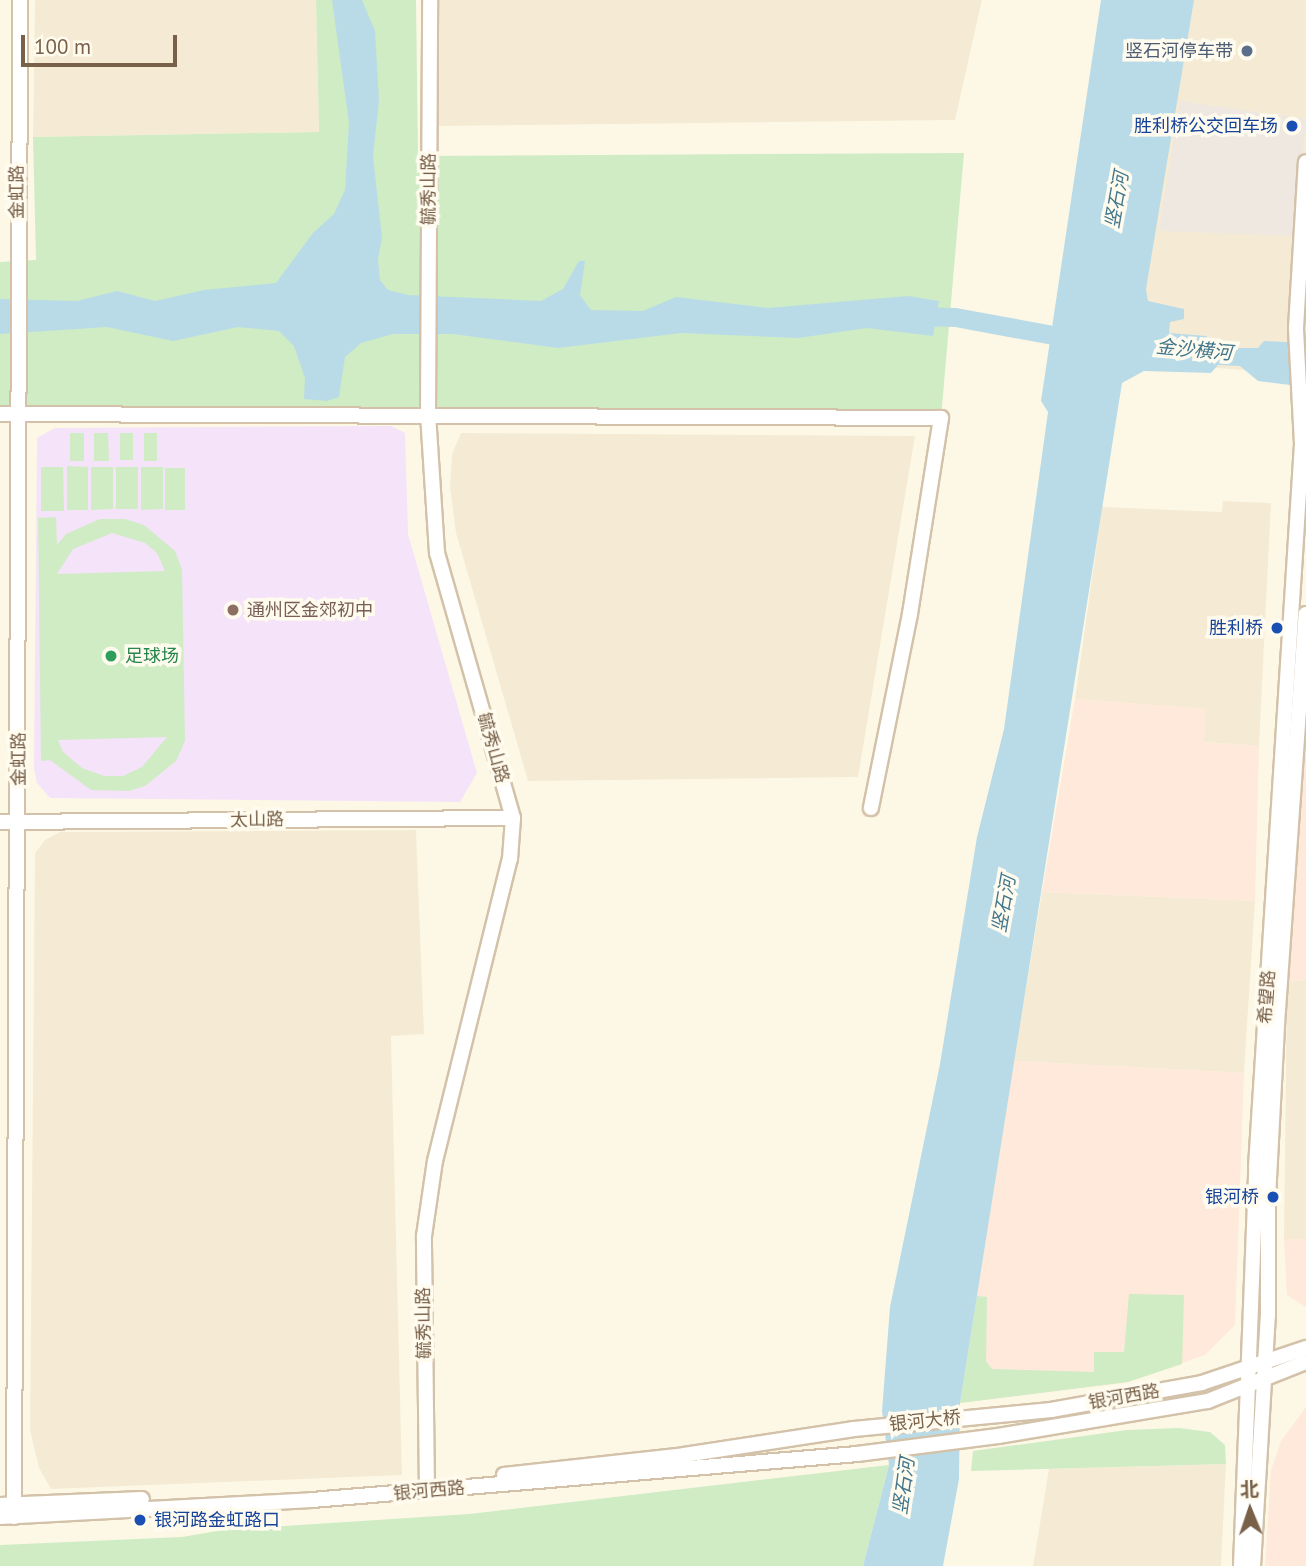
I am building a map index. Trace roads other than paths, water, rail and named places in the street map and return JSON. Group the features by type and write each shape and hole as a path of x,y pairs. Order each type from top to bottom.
{"street":[{"name":"金虹路","path":"7,1511 18,822 20,0"},
{"name":"毓秀山路","path":"427,1487 424,1236 435,1161 510,859 513,817 437,553 428,414 429,0"},
{"name":"希望路","path":"1241,1566 1256,1167 1292,625 1300,428 1296,328 1306,162"},
{"path":"0,414 941,418 911,614 871,808"},
{"name":"希望路","path":"1253,1566 1266,1359 1278,1010 1306,614"},
{"name":"太山路","path":"0,822 513,817"},
{"name":"银河西路","path":"996,1413 1051,1410 1202,1383 1266,1359 1306,1348"},
{"name":"银河西路","path":"998,1436 1208,1401 1306,1362"},
{"name":"银河大桥","path":"854,1429 996,1413"},
{"name":"银河西路","path":"427,1487 684,1455 854,1429"},
{"name":"银河大桥","path":"857,1454 998,1436"},
{"name":"银河西路","path":"7,1511 427,1487 857,1454"}],"water":[{"path":"332,0 362,0 375,31 379,101 373,156 382,238 378,259 380,280 388,290 408,295 541,301 563,289 579,261 585,261 580,295 591,310 643,311 676,297 768,308 908,296 939,301 933,336 867,328 798,338 681,333 558,348 453,334 393,334 361,343 345,357 339,397 327,401 304,399 305,378 294,346 279,331 238,327 173,341 107,327 0,334 0,299 77,301 117,291 155,301 204,290 276,283 313,233 334,214 345,190 349,123"},
{"path":"1101,0 1194,0 1146,289 1148,301 1184,309 1184,319 1170,322 1169,333 1206,336 1215,345 1236,348 1258,348 1264,341 1306,343 1306,387 1258,381 1240,366 1218,365 1211,373 1144,371 1122,383 960,1403 959,1479 943,1566 863,1566 889,1465 882,1411 890,1307 940,1064 977,837 1004,729 1048,412 1041,401"}],"waterway":[{"path":"911,316 955,317 1075,339"}],"place":[{"name":"竖石河停车带","path":"1247,51"},
{"name":"胜利桥公交回车场","path":"1292,126"},
{"name":"通州区金郊初中","path":"233,610"},
{"name":"胜利桥","path":"1277,628"},
{"name":"足球场","path":"111,656"},
{"name":"银河桥","path":"1273,1197"},
{"name":"银河路金虹路口","path":"140,1520"}],"water label":[{"name":"竖石河","path":"1117,200"},
{"name":"金沙横河","path":"1194,350"},
{"name":"竖石河","path":"1004,904"},
{"name":"竖石河","path":"904,1486"}]}
